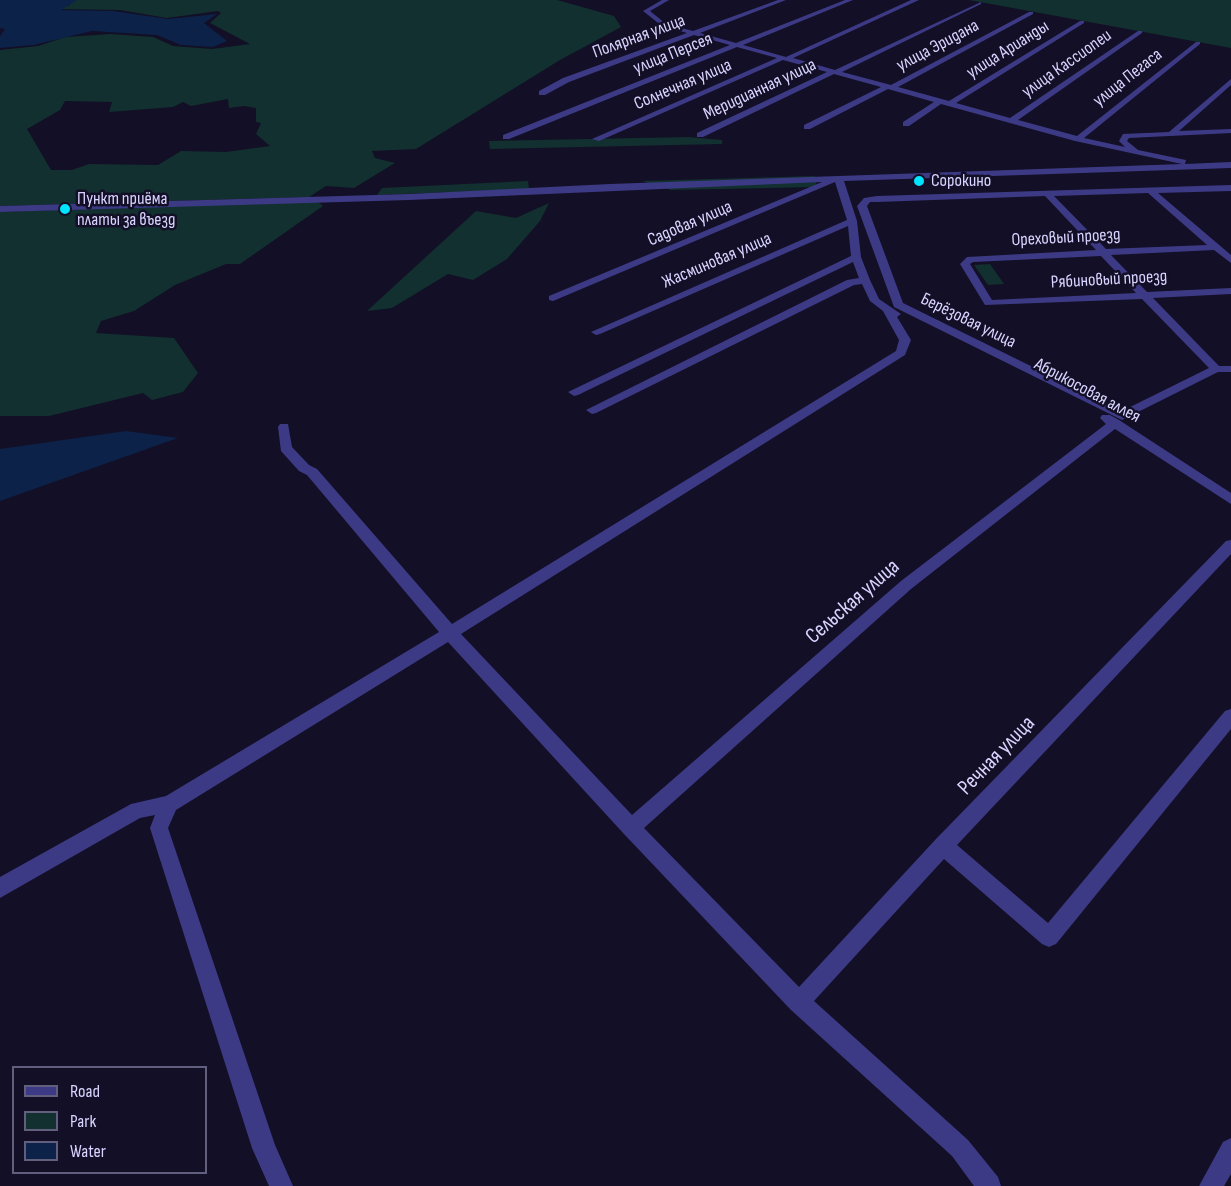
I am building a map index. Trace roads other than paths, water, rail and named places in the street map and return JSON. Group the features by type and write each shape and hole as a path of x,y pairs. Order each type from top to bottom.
{"street":[{"path":"666,0 645,11 664,25 1078,139 1207,166"},
{"name":"Полярная улица","path":"542,93 566,80 783,0"},
{"name":"улица Персея","path":"507,137 850,0"},
{"name":"Солнечная улица","path":"596,139 916,0"},
{"name":"Меридианная улица","path":"700,135 979,3"},
{"name":"улица Эридана","path":"807,127 888,88 1031,13"},
{"name":"улица Арианды","path":"950,104 1082,22"},
{"name":"улица Кассиопеи","path":"1011,121 1140,32"},
{"name":"улица Пегаса","path":"1078,139 1198,43"},
{"path":"1173,132 1231,81"},
{"path":"906,124 940,101"},
{"path":"1136,152 1123,141 1126,136 1231,131"},
{"path":"0,209 419,197 1231,165"},
{"path":"1218,166 1229,176"},
{"path":"1125,170 1231,260"},
{"name":"Абрикосовая аллея","path":"838,179 852,221 856,257 875,301 888,310 1119,419 1231,499"},
{"name":"Садовая улица","path":"553,298 838,179"},
{"name":"Берёзовая улица","path":"1119,419 898,305 862,206 867,200 877,199 1231,188"},
{"path":"1048,195 1106,252 1216,369 1231,369"},
{"name":"Жасминовая улица","path":"596,332 852,221"},
{"name":"Ореховый проезд","path":"989,303 965,264 970,259 1216,247"},
{"path":"574,392 856,257"},
{"path":"592,410 851,282 865,280"},
{"name":"Рябиновый проезд","path":"989,303 1231,291"},
{"path":"0,888 137,810 169,804 450,633 901,353 905,340 888,310"},
{"name":"Сельская улица","path":"631,828 906,585 1119,419 1216,369"},
{"path":"284,427 286,448 304,468 312,472 450,633 631,828 799,1002 960,1148 989,1186"},
{"name":"Речная улица","path":"799,1002 943,846 1231,544"},
{"path":"943,846 1049,937 1231,716"},
{"path":"169,804 159,828 264,1148 281,1186"},
{"path":"1211,1186 1231,1150"}],"water":[{"path":"0,0 77,0 61,10 113,11 168,19 217,14 204,23 227,41 213,47 181,45 157,35 92,31 34,45 0,48 0,36 5,29 0,28"},
{"path":"126,431 178,438 0,501 0,449"}],"place":[{"name":"Сорокино","path":"919,181"},
{"name":"Пункт приёма платы за въезд","path":"65,209"}]}
